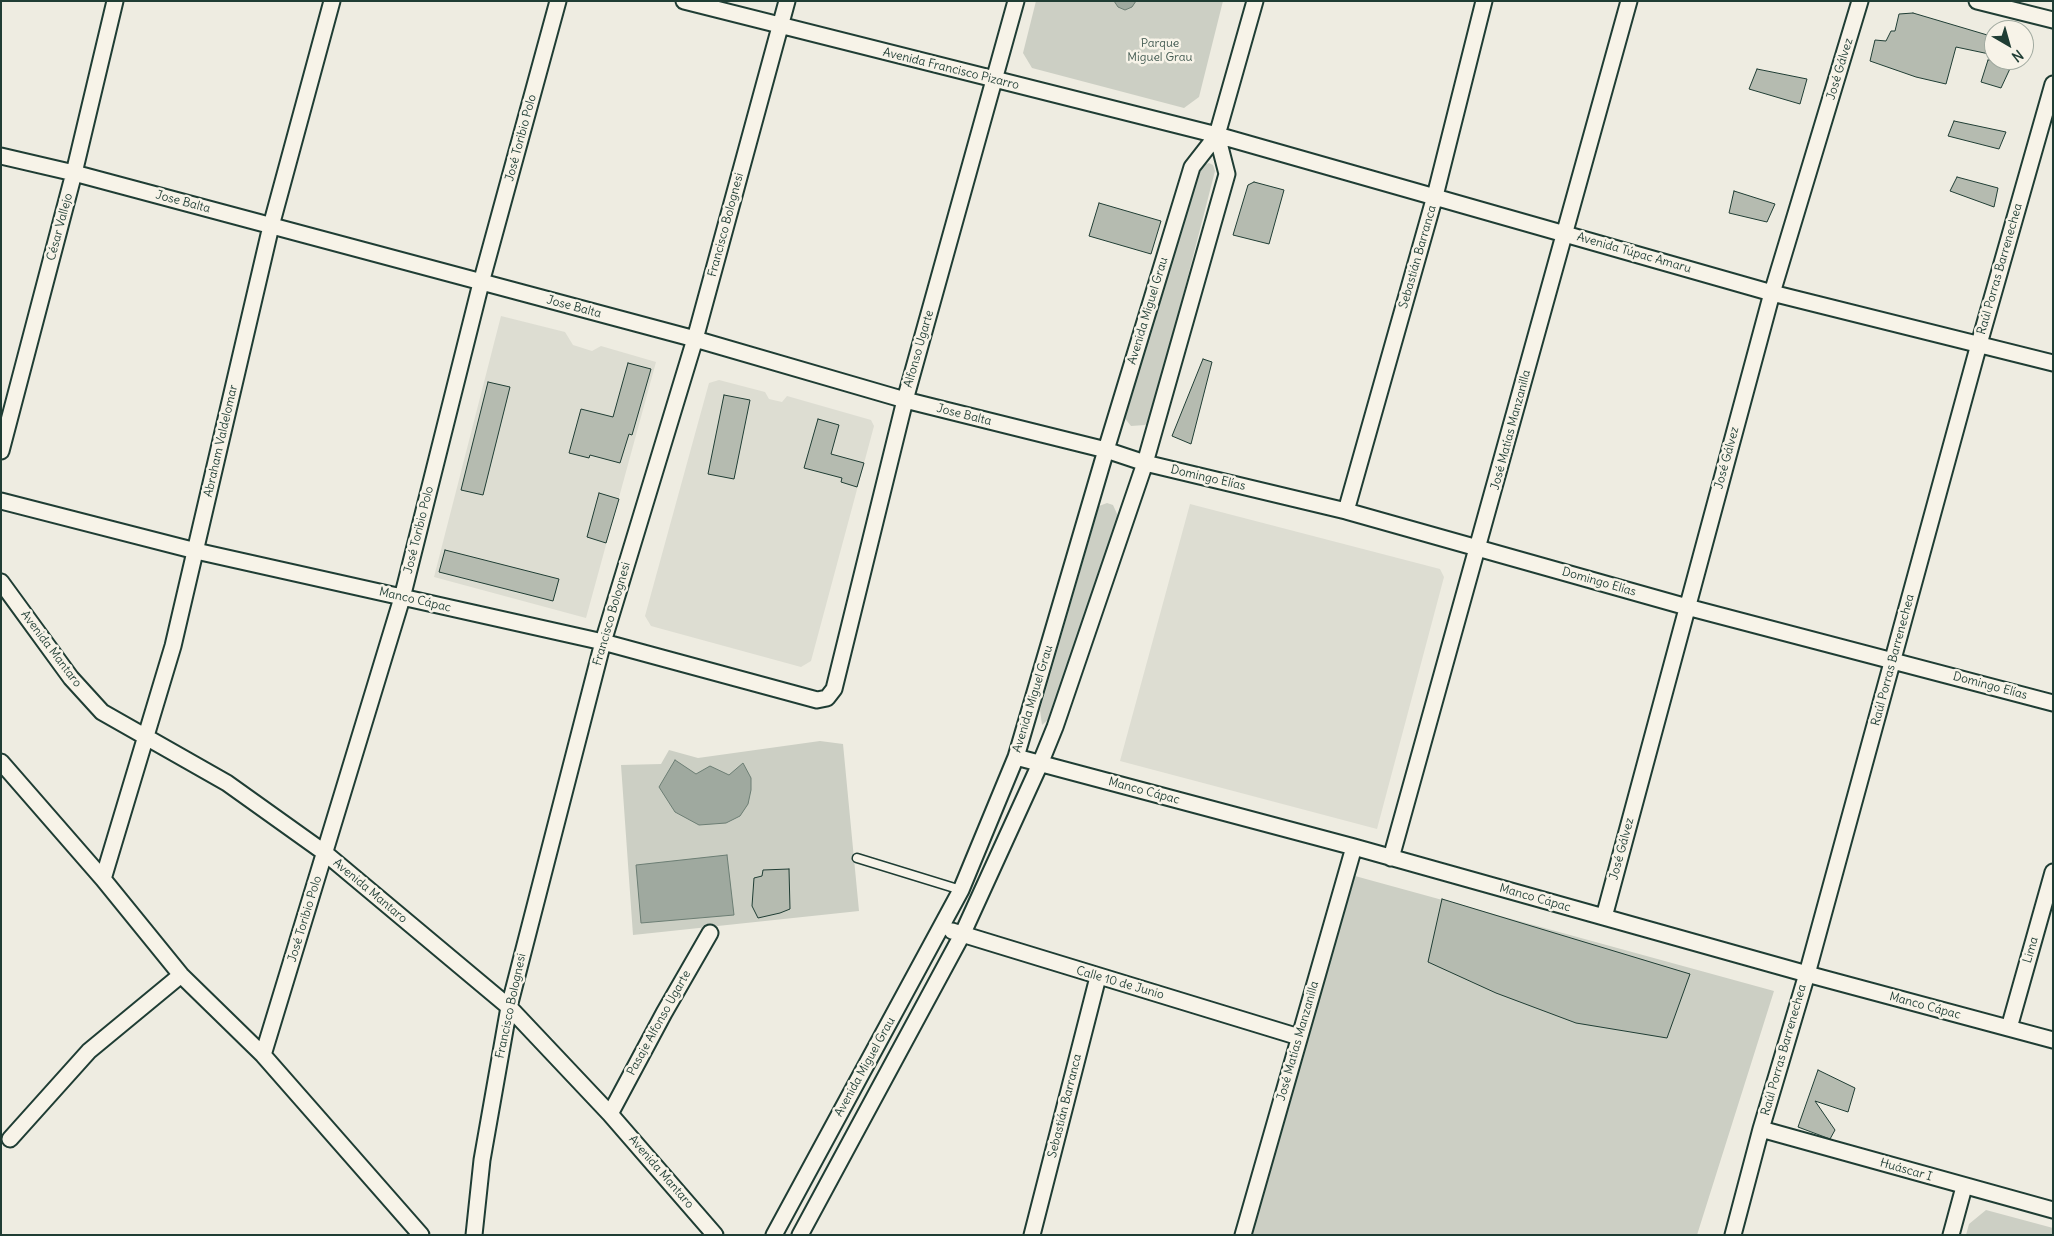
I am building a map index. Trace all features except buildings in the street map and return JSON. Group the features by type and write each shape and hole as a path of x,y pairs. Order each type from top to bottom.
{"street":[{"name":"César Vallejo","path":"1,451 74,172 115,1"},
{"name":"Abraham Valdelomar","path":"103,879 173,646 271,226 332,1"},
{"name":"José Toribio Polo","path":"263,1054 402,598 481,283 558,1"},
{"name":"Avenida Francisco Pizarro","path":"684,1 1217,135"},
{"name":"Francisco Bolognesi","path":"474,1235 482,1160 509,1007 603,642 695,339 787,1"},
{"name":"Alfonso Ugarte","path":"827,698 834,689 905,400 1016,1"},
{"name":"Avenida Miguel Grau","path":"774,1235 961,890 1016,757 1106,450 1192,167 1217,135 1255,1"},
{"name":"Sebastián Barranca","path":"1346,511 1435,196 1484,1"},
{"name":"José Matías Manzanilla","path":"1392,858 1629,1"},
{"name":"José Gálvez","path":"1604,917 1772,293 1860,1"},
{"path":"1976,1 2053,20"},
{"name":"Raúl Porras Barrenechea","path":"1733,1235 1979,344 2053,84"},
{"name":"Avenida Miguel Grau","path":"800,1235 962,934 1055,727 1145,463 1227,174 1217,135"},
{"name":"Avenida Túpac Amaru","path":"1217,135 1772,293 2053,363"},
{"name":"Jose Balta","path":"1,156 74,172 695,339 905,400 1106,450 1145,463"},
{"name":"Domingo Elías","path":"1145,463 1346,511 1686,607 2053,703"},
{"name":"Manco Cápac","path":"1,501 196,550 603,642 817,700 827,698"},
{"name":"Avenida Mantaro","path":"1,582 71,678 102,712 227,783 325,853 509,1007 610,1114 715,1235"},
{"name":"Manco Cápac","path":"1016,757 1354,847 1806,974 2053,1040"},
{"path":"1,762 103,879 181,976 263,1054 421,1235"},
{"name":"José Matías Manzanilla","path":"1243,1235 1298,1037 1354,847"},
{"name":"Lima","path":"2009,1028 2053,872"},
{"name":"Calle 10 de Junio","path":"941,928 1298,1037"},
{"name":"Pasaje Alfonso Ugarte","path":"610,1114 664,1013 710,933"},
{"path":"10,1139 89,1051 181,976"},
{"name":"Sebastián Barranca","path":"1032,1235 1098,977"},
{"name":"Huáscar I","path":"1761,1129 1964,1187 2053,1210"},
{"path":"1951,1235 1964,1187"}],"lane":[{"path":"857,858 961,890"}],"shaded area":[{"path":"1114,1 1136,1 1132,7 1125,10 1118,7"},
{"path":"501,316 565,332 573,345 592,351 601,346 656,362 586,618 434,577"},
{"path":"719,380 765,392 769,399 782,402 787,396 871,420 874,426 811,661 801,667 651,626 645,616 709,383"},
{"path":"1190,504 1440,569 1444,577 1377,829 1120,761"},
{"path":"675,760 696,774 710,766 729,775 743,763 751,778 751,790 748,804 740,816 726,823 699,825 675,812 659,787"},
{"path":"727,855 734,915 641,923 636,865"}],"green space":[{"name":"Parque Miguel Grau","path":"1036,1 1223,1 1199,97 1184,108 1032,68 1023,53"},
{"path":"1209,163 1213,165 1215,171 1151,420 1145,425 1131,426 1123,416 1200,166"},
{"path":"1107,503 1113,505 1118,516 1051,717 1042,725 1040,710 1099,506"},
{"path":"820,741 843,744 859,911 633,935 621,765 661,764 669,750 698,758"},
{"path":"1355,876 1774,991 1697,1235 1251,1235"},
{"path":"1986,1210 2053,1228 2053,1235 1966,1235 1969,1224"}]}
